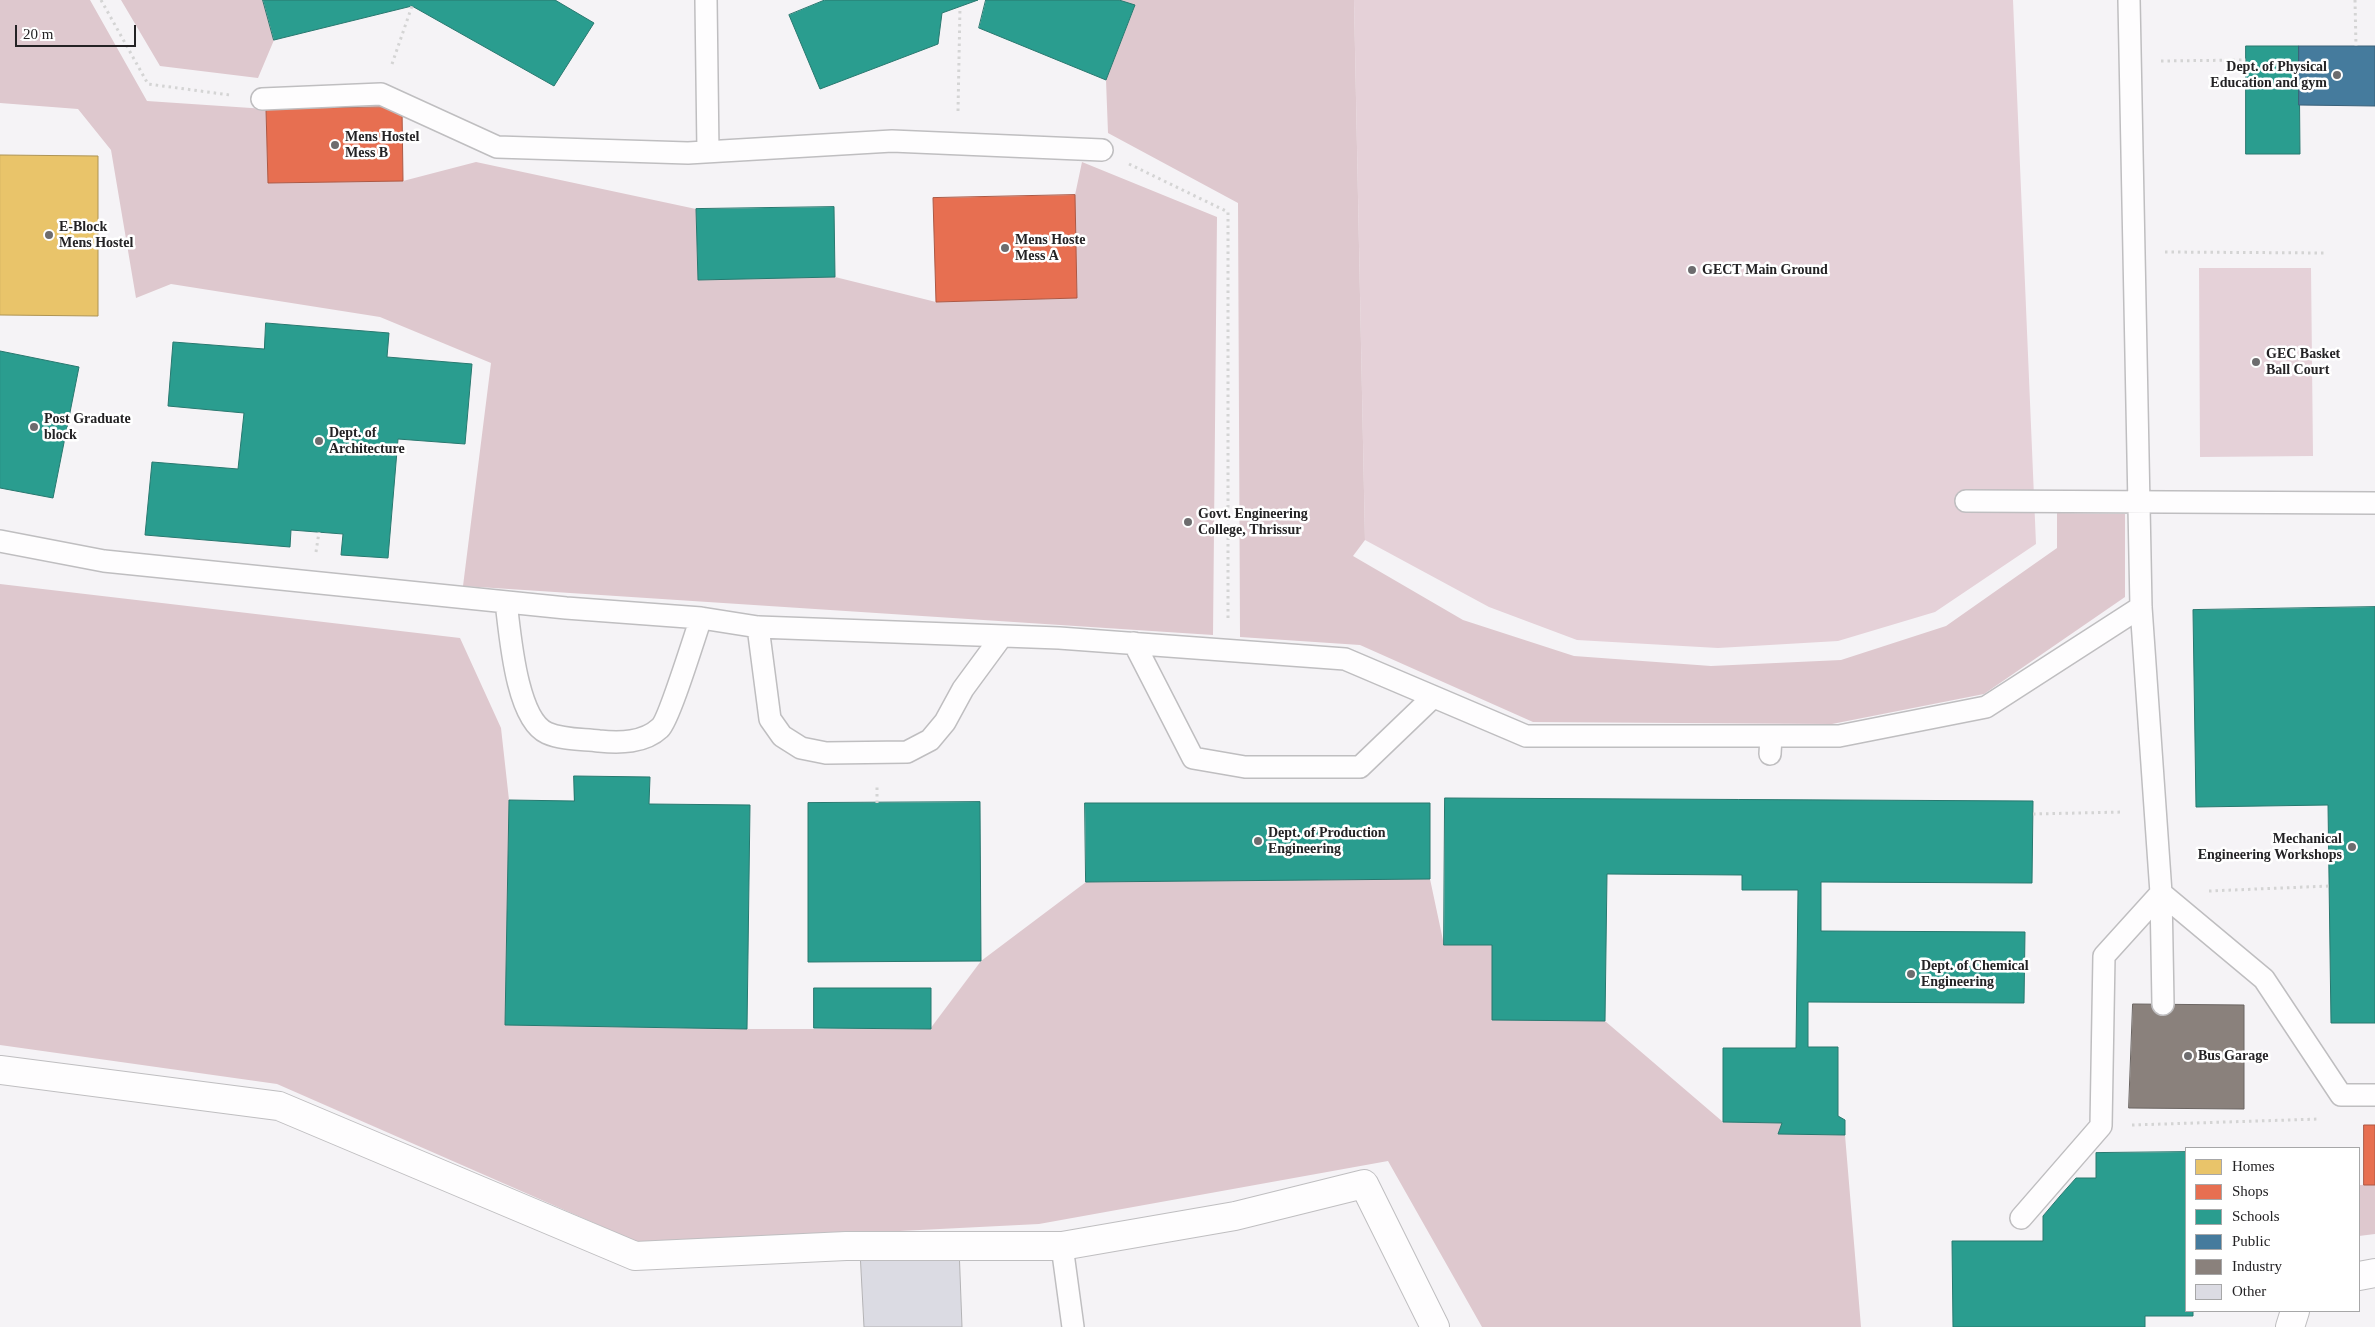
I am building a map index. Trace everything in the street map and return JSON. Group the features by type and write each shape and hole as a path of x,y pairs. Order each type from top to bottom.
{"street":[{"path":"0,1070 279,1106 635,1256 846,1246 1062,1246 1235,1216 1364,1184 1435,1327"},
{"path":"2360,1276 2375,1273"},
{"path":"2290,1327 2295,1312"}],"lane":[{"path":"706,0 708,152"},
{"path":"2130,0 2141,607 2161,892 2163,1004"},
{"path":"262,99 381,94 497,147 688,153 892,142 1102,150"},
{"path":"1966,501 2375,503"},
{"path":"0,541 104,561 506,602 701,618 758,627 1134,643 1344,659 1526,736 1771,745 1839,736 1986,708 2141,607"},
{"path":"506,602 518,688 535,722 546,732 570,738 614,742 645,738 662,727 701,618"},
{"path":"758,627 770,719 782,736 801,748 826,753 907,752 930,740 945,722 963,689 1002,636"},
{"path":"1134,643 1193,758 1245,767 1360,767 1434,697"},
{"path":"2161,892 2264,979 2341,1095 2375,1095"},
{"path":"2021,1218 2101,1126 2104,956 2161,892"},
{"path":"1062,1246 1073,1327"}],"path":[{"path":"101,0 148,84 262,99"},
{"path":"2354,0 2356,46"},
{"path":"381,94 412,6"},
{"path":"958,144 960,7"},
{"path":"2131,62 2246,60"},
{"path":"1102,150 1228,212 1228,650"},
{"path":"2135,252 2326,253"},
{"path":"2033,814 2156,811"},
{"path":"2161,892 2328,886"},
{"path":"2101,1126 2340,1118 2341,1095"}],"shaded area":[{"path":"0,0 90,0 147,101 266,109 268,183 403,181 476,162 696,209 698,280 835,277 936,302 1077,298 1075,195 1082,162 1217,217 1213,635 463,586 491,363 380,317 171,284 136,298 111,150 78,109 0,103"},
{"path":"121,0 263,0 274,40 258,78 160,66"},
{"path":"1119,0 1354,0 1365,540 1353,556 1463,620 1574,656 1711,666 1841,660 1946,626 2057,548 2057,513 2125,514 2125,597 1984,694 1832,724 1533,722 1360,645 1240,637 1238,203 1108,133 1106,80 1135,6"},
{"name":"GECT Main Ground","path":"1354,0 2013,0 2036,544 1935,612 1838,641 1718,648 1577,640 1489,607 1365,540"},
{"name":"GEC Basket Ball Court","path":"2199,268 2311,268 2313,456 2200,457"},
{"path":"0,584 460,638 501,728 509,800 505,1025 747,1029 930,1029 981,961 1086,882 1430,879 1444,945 1492,945 1492,1020 1605,1021 1723,1122 1782,1123 1778,1134 1845,1135 1861,1327 1482,1327 1388,1161 1039,1224 642,1244 277,1084 0,1045"},
{"path":"2360,1185 2375,1185 2375,1234 2360,1236"}],"building: Homes":[{"name":"E-Block Mens Hostel","path":"0,155 98,156 98,316 0,315"}],"building: Shops":[{"name":"Mens Hostel Mess B","path":"402,107 403,181 268,183 266,109"},
{"name":"Mens Hoste Mess A","path":"1075,195 1077,298 936,302 933,198"},
{"path":"2364,1125 2375,1125 2375,1185 2364,1185"}],"building: Schools":[{"path":"263,0 555,0 594,23 554,86 412,6 274,40"},
{"path":"825,0 978,0 942,13 938,44 820,89 789,15"},
{"path":"986,0 1119,0 1135,5 1106,80 979,28"},
{"path":"2246,46 2299,46 2300,154 2246,154"},
{"path":"834,207 835,277 698,280 696,209"},
{"name":"Dept. of Architecture","path":"266,323 389,333 387,357 472,364 465,444 398,439 388,558 341,555 343,534 291,530 290,547 145,535 152,462 238,469 244,413 168,406 173,342 264,349"},
{"name":"Post Graduate block","path":"0,351 79,367 53,498 0,488"},
{"name":"Mechanical Engineering Workshops","path":"2375,607 2375,1023 2331,1023 2328,805 2196,807 2193,610"},
{"path":"574,776 650,777 649,804 750,805 747,1029 505,1025 509,800 574,801"},
{"name":"Dept. of Chemical Engineering","path":"1445,798 2033,801 2032,883 1821,882 1821,931 2025,932 2024,1003 1808,1002 1808,1047 1838,1047 1838,1116 1845,1120 1845,1135 1778,1134 1782,1123 1723,1122 1723,1048 1796,1048 1798,890 1742,890 1742,875 1607,874 1605,1021 1492,1020 1492,945 1444,945"},
{"path":"980,802 981,961 808,962 808,803"},
{"name":"Dept. of Production Engineering","path":"1085,803 1430,803 1430,879 1086,882"},
{"path":"814,988 931,988 931,1029 814,1028"},
{"path":"2185,1152 2185,1312 2193,1312 2193,1316 2145,1316 2145,1327 1953,1327 1952,1241 2043,1241 2043,1216 2076,1178 2096,1178 2096,1153"}],"building: Public":[{"name":"Dept. of Physical Education and gym","path":"2299,46 2375,46 2375,106 2299,105"}],"building: Industry":[{"name":"Bus Garage","path":"2133,1004 2244,1005 2244,1109 2129,1108"}],"building: Other":[{"path":"959,1247 962,1327 864,1327 860,1251"}],"place":[{"name":"Dept. of Physical Education and gym","path":"2337,75"},
{"name":"Mens Hostel Mess B","path":"335,145"},
{"name":"E-Block Mens Hostel","path":"49,235"},
{"name":"Mens Hoste Mess A","path":"1005,248"},
{"name":"GECT Main Ground","path":"1692,270"},
{"name":"GEC Basket Ball Court","path":"2256,362"},
{"name":"Post Graduate block","path":"34,427"},
{"name":"Dept. of Architecture","path":"319,441"},
{"name":"Govt. Engineering College, Thrissur","path":"1188,522"},
{"name":"Dept. of Production Engineering","path":"1258,841"},
{"name":"Mechanical Engineering Workshops","path":"2352,847"},
{"name":"Dept. of Chemical Engineering","path":"1911,974"},
{"name":"Bus Garage","path":"2188,1056"}]}
